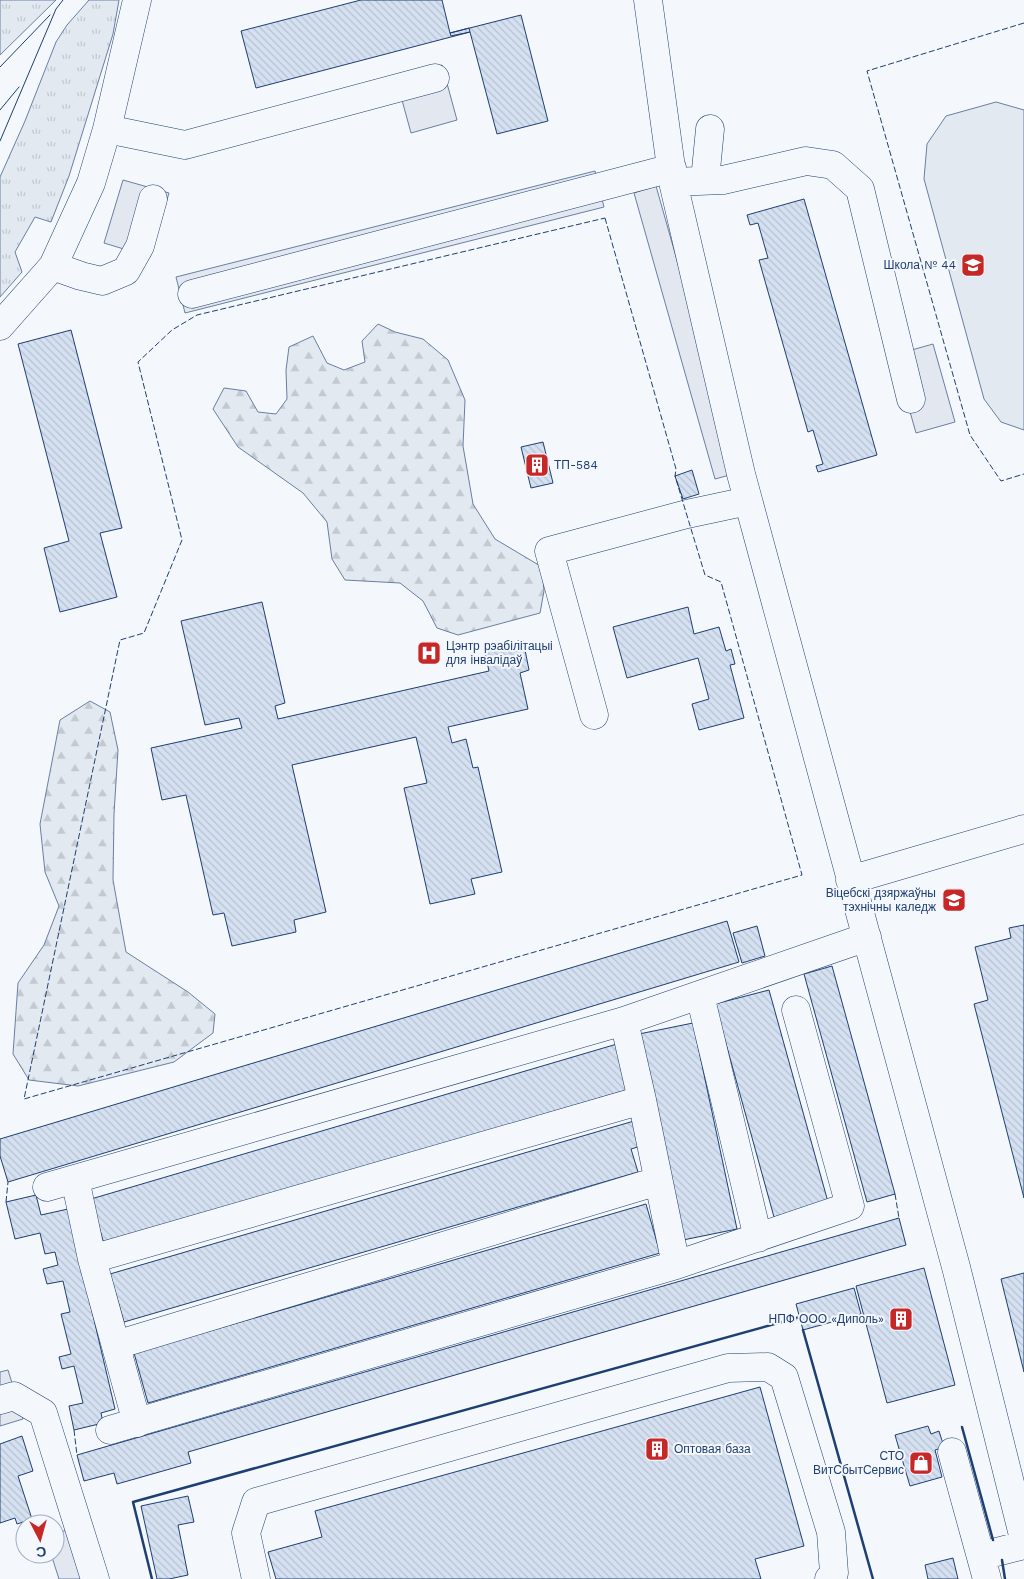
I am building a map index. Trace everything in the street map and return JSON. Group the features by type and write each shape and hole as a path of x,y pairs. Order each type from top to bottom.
{"street":[{"path":"0,326 52,266 91,183 108,129 138,0"},
{"path":"648,0 672,175 748,501 850,880 868,937 956,1267 1024,1539"},
{"path":"108,129 185,145 435,78"},
{"path":"705,180 710,129"},
{"path":"192,294 672,175 705,180 723,180 806,161 833,165 860,189 911,399"},
{"path":"52,266 102,281 126,271 140,246 153,199"},
{"path":"594,715 549,551 687,514 748,501"},
{"path":"850,880 1023,832"},
{"path":"48,1187 624,1021 868,937"},
{"path":"700,994 758,1238"},
{"path":"110,1430 676,1265 850,1206 796,1010"},
{"path":"624,1021 676,1265"},
{"path":"92,1259 642,1100"},
{"path":"75,1179 92,1259 137,1423"},
{"path":"116,1345 658,1181"},
{"path":"256,1579 246,1533 256,1502 728,1368 768,1367 784,1377 831,1532 834,1573 829,1579"},
{"path":"0,1400 14,1396 43,1413 95,1579"},
{"path":"952,1452 984,1567 1024,1545"}],"green space":[{"path":"0,0 56,0 0,55"},
{"path":"89,0 119,0 113,34 69,176 51,222 35,217 15,252 22,272 0,297 0,177 25,121 56,42 67,25"},
{"path":"996,102 1024,110 1024,430 1001,422 984,399 924,179 927,144 946,116"},
{"path":"378,324 395,332 423,339 448,360 465,400 463,446 473,504 495,539 542,567 544,591 540,613 458,635 437,628 423,601 400,583 345,580 332,559 327,522 303,493 238,447 213,409 224,388 246,391 258,412 276,414 287,399 286,370 289,347 313,336 327,363 344,370 365,362 362,341"},
{"path":"90,701 110,712 118,750 114,814 113,880 126,952 188,992 215,1014 213,1033 174,1062 78,1086 29,1080 13,1054 18,983 44,945 59,906 45,872 40,824 60,720"}],"shaded area":[{"path":"442,65 457,120 411,133 396,78"},
{"path":"595,171 604,207 185,313 176,277"},
{"path":"123,180 169,193 150,257 104,243"},
{"path":"656,186 737,473 715,479 634,193"},
{"path":"933,344 955,422 916,433 894,355"},
{"path":"8,1370 23,1419 0,1426 0,1372"},
{"path":"73,1528 89,1579 59,1579 54,1564 65,1564 65,1531"}],"building":[{"path":"361,0 442,0 450,33 521,15 548,121 497,134 470,32 256,88 241,31"},
{"path":"469,28 470,32 451,36 450,33"},
{"path":"804,199 877,455 818,472 816,466 823,464 813,430 808,432 759,260 768,258 758,223 750,225 747,215"},
{"path":"71,330 122,528 100,533 117,597 60,612 44,548 69,541 18,344"},
{"name":"ТП-584","path":"543,442 553,483 531,488 521,447"},
{"path":"692,470 699,494 683,499 675,476"},
{"path":"262,602 285,703 275,706 278,719 489,671 484,649 523,640 529,670 520,673 528,709 448,727 452,743 466,739 473,768 478,767 502,872 471,879 475,894 430,904 404,788 427,783 416,737 292,765 326,912 294,920 296,932 232,946 224,913 213,915 186,795 162,800 151,748 242,728 239,718 205,725 181,621"},
{"path":"688,607 694,634 719,627 726,651 731,649 735,664 730,665 744,718 699,730 692,704 709,699 698,658 627,678 613,627"},
{"path":"727,921 739,962 8,1182 0,1156 0,1139"},
{"path":"1024,925 1024,1198 974,1004 988,1000 975,947 1011,938 1009,928"},
{"path":"757,926 765,956 742,963 733,933"},
{"path":"832,966 895,1194 867,1202 804,974"},
{"path":"769,990 828,1202 774,1217 715,1004"},
{"path":"693,1023 737,1229 683,1240 639,1034"},
{"path":"617,1044 630,1089 104,1244 91,1199"},
{"path":"634,1121 641,1146 631,1149 638,1172 124,1322 110,1274"},
{"path":"36,1195 41,1215 68,1209 115,1409 101,1413 103,1423 74,1430 69,1406 83,1403 74,1366 62,1369 59,1357 71,1354 61,1314 70,1312 63,1281 47,1284 43,1269 58,1265 55,1252 45,1254 40,1233 15,1239 6,1202"},
{"path":"646,1204 660,1253 148,1403 134,1353"},
{"path":"899,1218 906,1245 188,1452 191,1463 117,1484 114,1473 84,1481 77,1455"},
{"name":"НПФ ООО «Диполь»","path":"924,1268 955,1385 887,1403 856,1286"},
{"path":"1024,1273 1024,1372 1001,1279"},
{"path":"854,1288 861,1314 803,1330 796,1304"},
{"name":"Оптовая база","path":"760,1387 804,1546 755,1559 761,1579 276,1579 268,1552 322,1537 315,1511"},
{"name":"СТО ВитСбытСервис","path":"928,1426 931,1434 939,1431 944,1447 935,1450 942,1477 910,1486 895,1435"},
{"path":"22,1436 33,1471 18,1476 30,1514 15,1514 15,1518 0,1523 0,1444"},
{"path":"188,1496 194,1522 178,1525 188,1575 169,1579 157,1579 141,1506"},
{"path":"953,1558 958,1579 928,1579 925,1565"}],"tram line":[{"path":"0,141 56,9 63,0"},
{"path":"0,67 50,15"},
{"path":"0,110 19,87"}],"fence":[{"path":"1024,23 867,71 970,435 1001,481 1024,474"},
{"path":"605,218 676,469 675,476 705,575 721,582 802,875 24,1099 120,640 144,633 182,540 138,362 172,330 197,315 605,218"},
{"path":"6,1202 8,1182"},
{"path":"895,1194 899,1218"},
{"path":"74,1430 77,1455"}],"wall":[{"path":"152,1579 133,1502 800,1317"},
{"path":"803,1330 873,1579"},
{"path":"962,1427 993,1540"},
{"path":"1002,1560 1005,1579"}],"place":[{"name":"Школа № 44","path":"973,265"},
{"name":"ТП-584","path":"537,465"},
{"name":"Цэнтр рэабілітацыі для інвалідаў","path":"429,653"},
{"name":"Віцебскі дзяржаўны тэхнічны каледж","path":"954,900"},
{"name":"НПФ ООО «Диполь»","path":"901,1319"},
{"name":"Оптовая база","path":"657,1449"},
{"name":"СТО ВитСбытСервис","path":"921,1463"}]}
